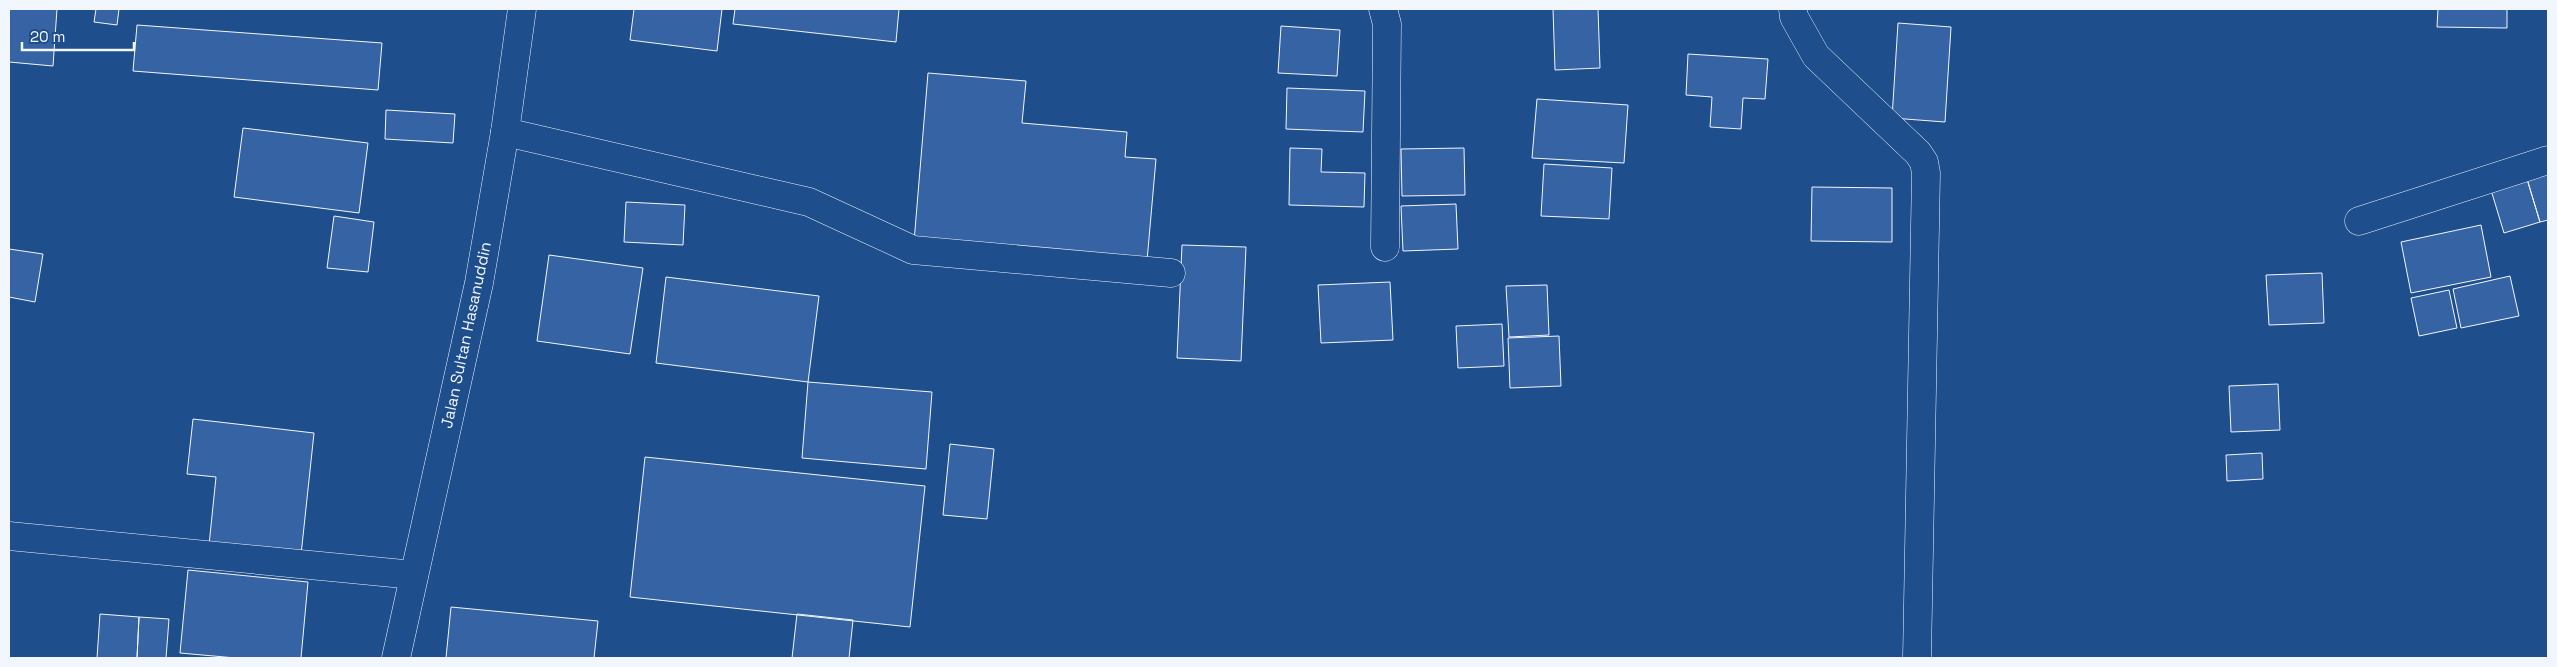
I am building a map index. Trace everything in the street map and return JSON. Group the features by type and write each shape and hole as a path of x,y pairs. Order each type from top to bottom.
{"street":[{"name":"Jalan Sultan Hasanuddin","path":"396,658 479,283 505,132 522,9"},
{"path":"1383,9 1387,24 1385,247"},
{"path":"1793,9 1794,17 1816,56 1918,152 1924,162 1926,173 1917,658"},
{"path":"505,132 809,202 913,250 1171,273"},
{"path":"2359,221 2548,160"},
{"path":"9,536 414,575"}],"building":[{"path":"9,9 57,9 53,66 9,62"},
{"path":"96,9 119,9 117,25 94,22"},
{"path":"634,9 722,9 717,51 630,40"},
{"path":"735,9 899,9 896,42 733,24"},
{"path":"1553,9 1598,9 1600,68 1555,70"},
{"path":"2438,9 2507,9 2507,28 2437,27"},
{"path":"1898,23 1951,27 1945,122 1892,118"},
{"path":"137,25 382,43 378,90 133,71"},
{"path":"1281,26 1340,30 1337,76 1278,73"},
{"path":"1688,54 1768,59 1765,99 1743,98 1741,129 1710,127 1712,97 1686,95"},
{"path":"928,73 1026,81 1022,123 1127,132 1125,157 1156,159 1147,261 914,242"},
{"path":"1287,88 1365,91 1363,132 1286,129"},
{"path":"1537,99 1628,105 1624,163 1532,158"},
{"path":"386,110 455,114 453,143 385,139"},
{"path":"243,128 368,143 359,213 234,197"},
{"path":"1290,148 1322,149 1321,172 1365,173 1364,207 1289,205"},
{"path":"1464,148 1465,195 1402,196 1401,149"},
{"path":"1544,164 1612,168 1609,219 1541,216"},
{"path":"2548,173 2548,220 2540,222 2527,179"},
{"path":"2527,179 2540,222 2504,233 2491,190"},
{"path":"1812,187 1892,188 1892,242 1811,241"},
{"path":"626,202 685,205 683,245 624,242"},
{"path":"1456,204 1458,249 1403,251 1401,206"},
{"path":"334,216 374,222 368,272 327,268"},
{"path":"2481,225 2491,277 2411,293 2401,242"},
{"path":"1182,245 1246,247 1241,361 1177,358"},
{"path":"9,249 43,254 35,302 9,297"},
{"path":"549,255 643,268 630,354 537,341"},
{"path":"2322,273 2324,323 2269,325 2266,275"},
{"path":"2510,276 2519,316 2461,328 2453,289"},
{"path":"666,277 819,296 808,382 656,363"},
{"path":"1390,282 1393,340 1321,343 1318,285"},
{"path":"1547,285 1549,335 1509,337 1506,286"},
{"path":"2449,290 2457,328 2419,336 2411,298"},
{"path":"1502,324 1504,366 1458,368 1456,326"},
{"path":"1559,336 1561,386 1510,388 1508,338"},
{"path":"808,382 932,392 926,469 802,458"},
{"path":"2278,384 2280,430 2231,432 2229,386"},
{"path":"193,419 314,433 301,555 209,545 216,477 187,474"},
{"path":"950,444 994,449 987,519 943,515"},
{"path":"2262,453 2263,479 2227,481 2226,455"},
{"path":"645,457 925,486 910,627 630,597"},
{"path":"188,570 308,582 301,658 236,658 180,653"},
{"path":"451,607 598,621 594,658 446,658"},
{"path":"100,614 139,617 137,658 97,658"},
{"path":"797,614 853,620 849,658 792,658"},
{"path":"139,617 169,619 166,658 137,658"}]}
